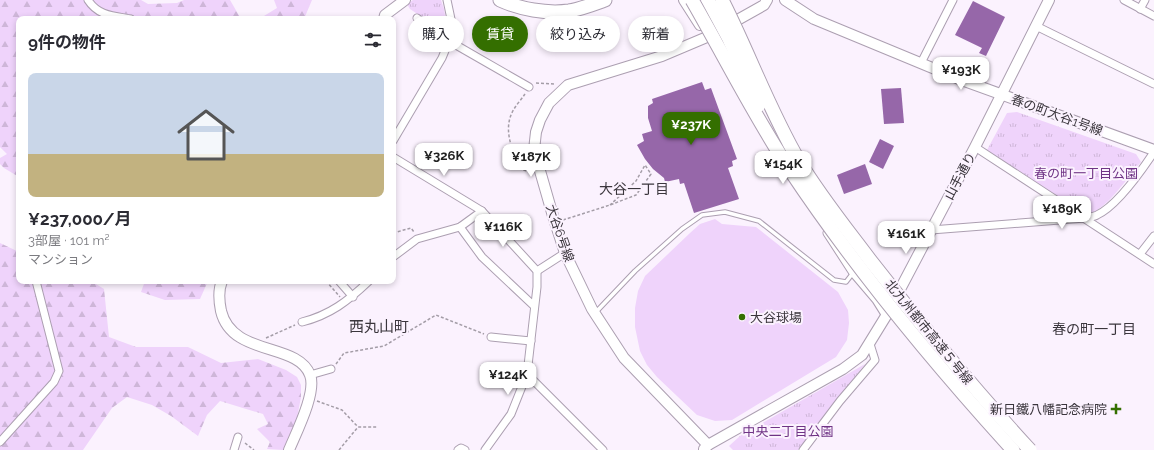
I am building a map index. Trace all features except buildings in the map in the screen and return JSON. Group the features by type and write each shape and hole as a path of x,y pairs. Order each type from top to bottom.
{"highway":[{"path":"500,0 511,5 548,11 570,11 600,1"},
{"path":"692,0 748,102 790,170 858,264 898,315 944,372 1013,450"},
{"path":"708,0 729,39 790,170"},
{"name":"北九州都市高速５号線","path":"722,0 736,27 782,128 800,162 848,230 925,329 1030,450"}],"street":[{"path":"88,0 94,8 103,13 117,16"},
{"path":"447,0 450,16"},
{"path":"684,0 707,37 766,143 853,272 876,300 886,316"},
{"name":"大谷6号線","path":"705,448 624,358 595,314 566,252 556,223 534,150 536,132 540,120 549,103 568,85 662,56 707,37 764,5 767,0"},
{"name":"春の町大谷1号線","path":"785,0 814,19 920,63 1154,151"},
{"path":"920,63 952,0"},
{"name":"山手通り","path":"705,448 843,369 862,356 886,316 975,147 1049,0"},
{"path":"1124,0 1154,16"},
{"path":"1140,9 1145,0"},
{"path":"385,16 400,1"},
{"path":"1036,26 1154,84"},
{"path":"464,50 529,87"},
{"path":"396,136 444,52"},
{"path":"975,147 1154,264"},
{"path":"931,230 1097,216 1114,204 1154,151"},
{"path":"396,159 482,211 537,271 537,287 527,374 511,414 486,450"},
{"path":"396,255 417,239 460,226 482,211"},
{"path":"460,226 482,257 534,306"},
{"path":"1140,254 1154,236"},
{"path":"537,271 566,252"},
{"path":"0,442 54,382 59,370 37,284"},
{"path":"221,284 219,303 222,317 229,329 241,339 296,359 305,367 310,375 312,387 309,398 289,450"},
{"path":"342,284 353,297"},
{"path":"302,322 318,318 346,302 366,284"},
{"path":"491,337 531,341"},
{"path":"803,450 840,401 875,360 870,344"},
{"path":"310,375 331,369"},
{"path":"527,374 603,450"},
{"path":"234,450 238,437"},
{"path":"458,450 461,448 465,450"}],"lane":[{"path":"595,314 635,271 682,229 702,215 725,212 759,221 834,280 846,282 853,272"}],"path":[{"path":"520,169 510,144 508,131 511,115 529,87 536,83 554,84"},
{"path":"556,223 610,205 636,195 651,174 645,165 636,181 610,205"},
{"path":"396,232 411,228 417,239"},
{"path":"329,284 346,302"},
{"path":"331,369 344,353 384,346 436,315 491,337"},
{"path":"258,345 268,336 302,322"},
{"path":"309,398 342,410 358,427 378,427"},
{"path":"339,450 358,427"},
{"path":"245,443 254,450"}],"green space":[{"path":"0,0 141,0 148,4 177,3 184,0 230,0 239,16 16,16 16,175 0,164 0,158 7,154 0,147"},
{"path":"274,0 312,0 305,16 264,16 277,8"},
{"path":"413,0 441,0 445,16 420,16 410,9 407,4"},
{"name":"春の町一丁目公園","path":"1017,112 1136,154 1141,162 1117,192 1103,206 1089,214 1079,210 987,150 1007,113"},
{"name":"大谷球場","path":"715,219 722,224 756,227 838,292 848,310 849,323 847,340 836,357 732,420 715,421 697,415 657,377 647,365 640,351 635,327 635,308 638,291 645,276 700,224"},
{"path":"0,243 16,251 16,284 96,284 104,289 109,337 136,347 188,347 221,363 258,359 286,370 297,377 301,385 301,397 297,418 283,450 267,449 270,442 257,429 268,424 263,414 220,401 207,415 198,436 171,416 152,405 127,397 112,408 83,450 0,450"},
{"path":"144,284 207,284 200,299 165,300 141,292"},
{"name":"中央二丁目公園","path":"865,364 798,450 733,450 729,446 740,436"}],"place":[{"name":"大谷球場","path":"742,317"},
{"name":"新日鐵八幡記念病院","path":"1116,409"}],"district":[{"name":"大谷一丁目","path":"634,189"},
{"name":"西丸山町","path":"379,327"},
{"name":"春の町一丁目","path":"1094,329"}]}
